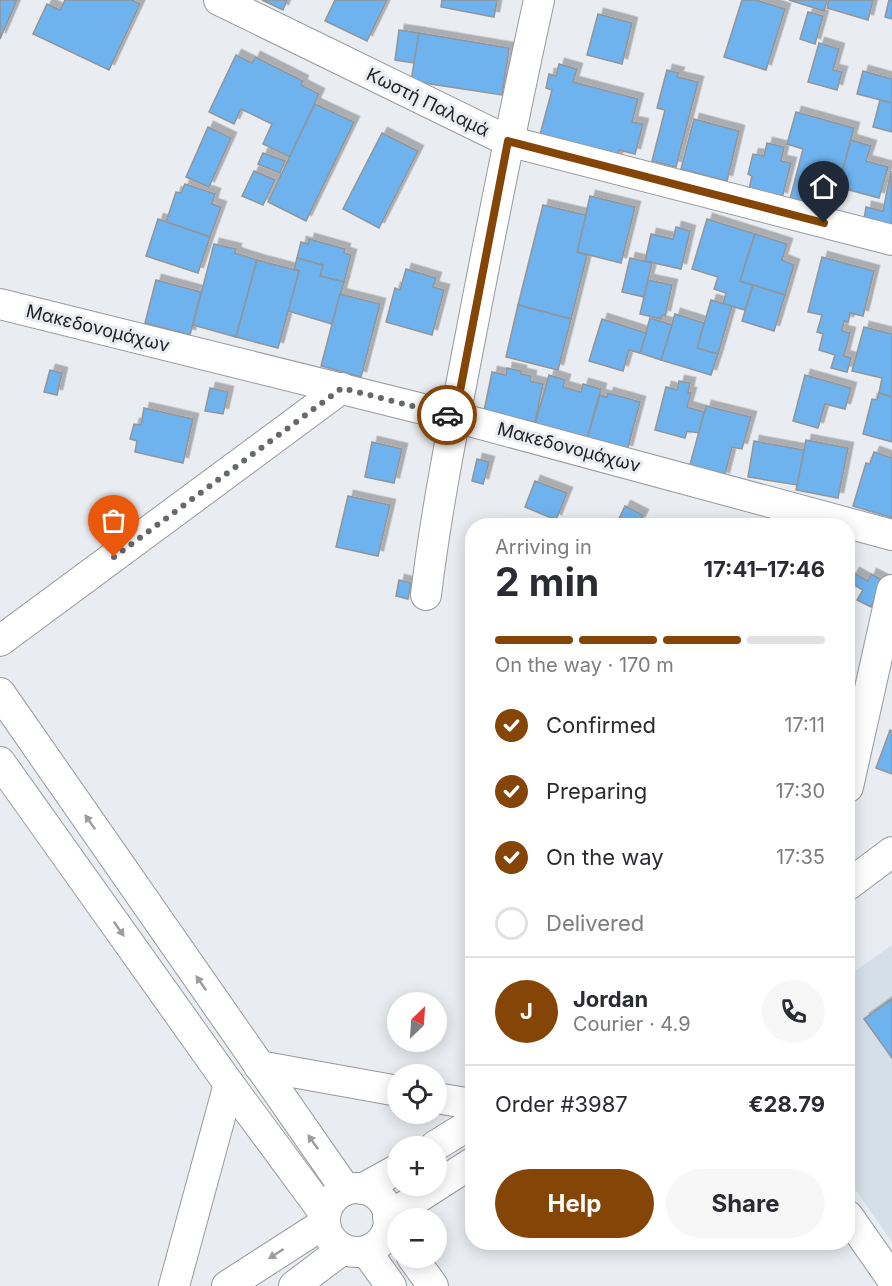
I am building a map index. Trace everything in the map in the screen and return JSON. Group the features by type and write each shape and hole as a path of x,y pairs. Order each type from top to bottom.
{"street":[{"name":"Κωστή Παλαμά","path":"219,0 508,141 892,240"},
{"path":"426,595 431,551 455,417 508,141 539,0"},
{"name":"Μακεδονομάχων","path":"0,304 455,417 829,518"},
{"path":"0,641 342,388"},
{"name":"Μακεδονομάχων","path":"855,525 892,535"},
{"path":"855,756 892,590"},
{"path":"0,693 259,1066 354,1190 372,1192 380,1198 387,1211"},
{"path":"0,762 325,1219 328,1233 334,1243 355,1250 390,1286"},
{"path":"855,880 892,852"},
{"path":"100,902 130,880"},
{"path":"259,1066 387,1089"},
{"path":"174,1286 229,1084"},
{"path":"447,1100 465,1103"},
{"path":"447,1139 465,1127"},
{"path":"416,1208 465,1169"},
{"path":"227,1286 325,1219 333,1200 387,1174"},
{"path":"855,1226 892,1279"},
{"path":"294,1286 355,1250 376,1246 387,1233"},
{"path":"420,1268 433,1286"}],"shaded area":[{"path":"892,945 892,1242 855,1189 855,971"}],"building":[{"path":"0,0 17,0 0,39"},
{"path":"65,0 132,0 140,4 109,70 33,34 47,4 60,10"},
{"path":"262,0 287,0 283,10"},
{"path":"335,0 387,0 367,41 325,21"},
{"path":"442,0 497,0 494,17 441,7"},
{"path":"742,0 756,0 785,9 766,70 724,57"},
{"path":"789,0 827,0 824,11"},
{"path":"829,0 873,0 868,20 827,8"},
{"path":"889,0 892,0 892,19 885,17"},
{"path":"808,12 823,16 815,44 800,39"},
{"path":"598,14 632,23 622,64 587,55"},
{"path":"399,30 419,33 414,63 395,60"},
{"path":"419,33 509,48 502,95 411,81"},
{"path":"819,43 839,49 833,70 842,72 837,90 808,82"},
{"path":"236,55 252,63 255,57 303,81 301,85 319,94 290,157 263,144 272,124 241,109 234,124 209,112"},
{"path":"559,64 577,69 573,82 638,99 632,122 643,124 635,154 619,150 616,162 538,142 552,90 546,88 549,74 556,76"},
{"path":"667,70 679,73 677,77 698,82 676,167 652,161 665,110 657,108"},
{"path":"863,71 892,79 892,103 857,94"},
{"path":"880,100 892,103 892,132 873,127"},
{"path":"315,104 354,122 306,221 268,202"},
{"path":"796,112 854,128 838,187 816,181 809,204 790,199 803,149 787,144"},
{"path":"694,119 739,131 727,181 681,169"},
{"path":"208,127 231,138 209,187 186,177"},
{"path":"382,133 418,151 379,228 343,209"},
{"path":"851,140 871,146 866,161 888,167 879,198 838,187"},
{"path":"767,143 784,147 781,161 791,163 782,198 749,189 752,176 748,174 753,154 764,156"},
{"path":"263,153 285,161 280,173 258,164"},
{"path":"254,171 275,180 263,205 242,196"},
{"path":"891,171 892,232 863,226 866,207 883,211"},
{"path":"185,184 215,194 212,204 221,207 210,237 166,222 176,192 181,193"},
{"path":"590,196 635,207 621,263 577,252"},
{"path":"543,205 586,215 577,252 587,255 571,319 518,305"},
{"path":"158,219 210,237 198,273 146,256"},
{"path":"707,219 755,234 740,281 753,285 745,310 723,304 726,293 714,289 718,277 692,269"},
{"path":"676,227 690,231 681,269 645,261 651,234 673,239"},
{"path":"755,234 787,244 782,260 794,265 785,295 740,281"},
{"path":"309,239 345,249 344,253 351,255 344,282 320,276 323,265 297,258 301,242 308,244"},
{"path":"214,244 236,249 235,253 257,260 236,337 193,325"},
{"path":"822,257 874,271 863,316 850,313 848,322 844,321 842,331 850,333 844,356 851,358 847,372 831,368 835,355 819,350 823,334 817,332 822,315 808,312"},
{"path":"297,258 323,265 320,276 344,282 332,324 288,311 299,271 294,269"},
{"path":"630,258 652,263 644,297 622,292"},
{"path":"257,260 299,271 278,348 236,337"},
{"path":"406,269 436,278 433,287 444,290 432,335 386,322 395,288 400,290"},
{"path":"156,280 201,292 190,335 145,323"},
{"path":"648,280 672,285 665,316 662,315 661,319 640,314"},
{"path":"753,285 785,295 774,331 742,321"},
{"path":"340,294 380,304 361,377 321,366"},
{"path":"711,300 732,306 718,354 697,348"},
{"path":"518,305 571,319 558,370 506,357"},
{"path":"675,314 704,323 697,348 718,354 711,375 661,360"},
{"path":"650,318 672,325 661,360 640,353"},
{"path":"602,319 646,333 640,353 629,350 623,371 589,361"},
{"path":"864,327 892,334 892,397 879,393 882,378 852,371"},
{"path":"507,368 521,371 521,374 531,376 530,381 543,384 535,422 484,411 492,372 506,375"},
{"path":"50,370 62,373 57,395 44,392"},
{"path":"549,375 565,380 563,387 581,392 583,384 601,389 587,439 535,424"},
{"path":"805,375 851,388 845,409 825,404 818,428 793,421"},
{"path":"679,381 690,383 688,393 691,393 687,407 704,412 699,433 687,431 685,438 655,430 666,387 677,390"},
{"path":"210,388 228,392 223,414 205,411"},
{"path":"608,393 640,402 627,451 587,439 600,395 607,397"},
{"path":"879,393 892,397 892,442 863,434 872,399 877,400"},
{"path":"706,406 751,417 742,449 732,447 724,478 689,468"},
{"path":"144,408 193,419 183,463 135,452 137,441 130,439 134,424 141,425"},
{"path":"806,440 848,448 838,498 796,490"},
{"path":"754,441 804,450 797,485 748,477"},
{"path":"372,442 402,449 394,483 365,477"},
{"path":"874,452 892,458 892,518 853,506 866,463 870,464"},
{"path":"477,459 489,462 483,484 472,481"},
{"path":"535,481 567,493 557,518 551,518 525,507"},
{"path":"348,496 390,505 378,556 336,547"},
{"path":"625,506 643,515 642,518 619,518"},
{"path":"855,574 868,581 871,574 885,581 871,607 857,600 863,590 855,585"},
{"path":"399,580 411,583 408,599 396,596"},
{"path":"890,730 892,731 892,774 876,768"},
{"path":"892,999 892,1058 864,1019"}],"way so far":[{"path":"114,557 342,388 447,415"}],"route":[{"path":"447,415 455,417 508,141 824,223"}]}
